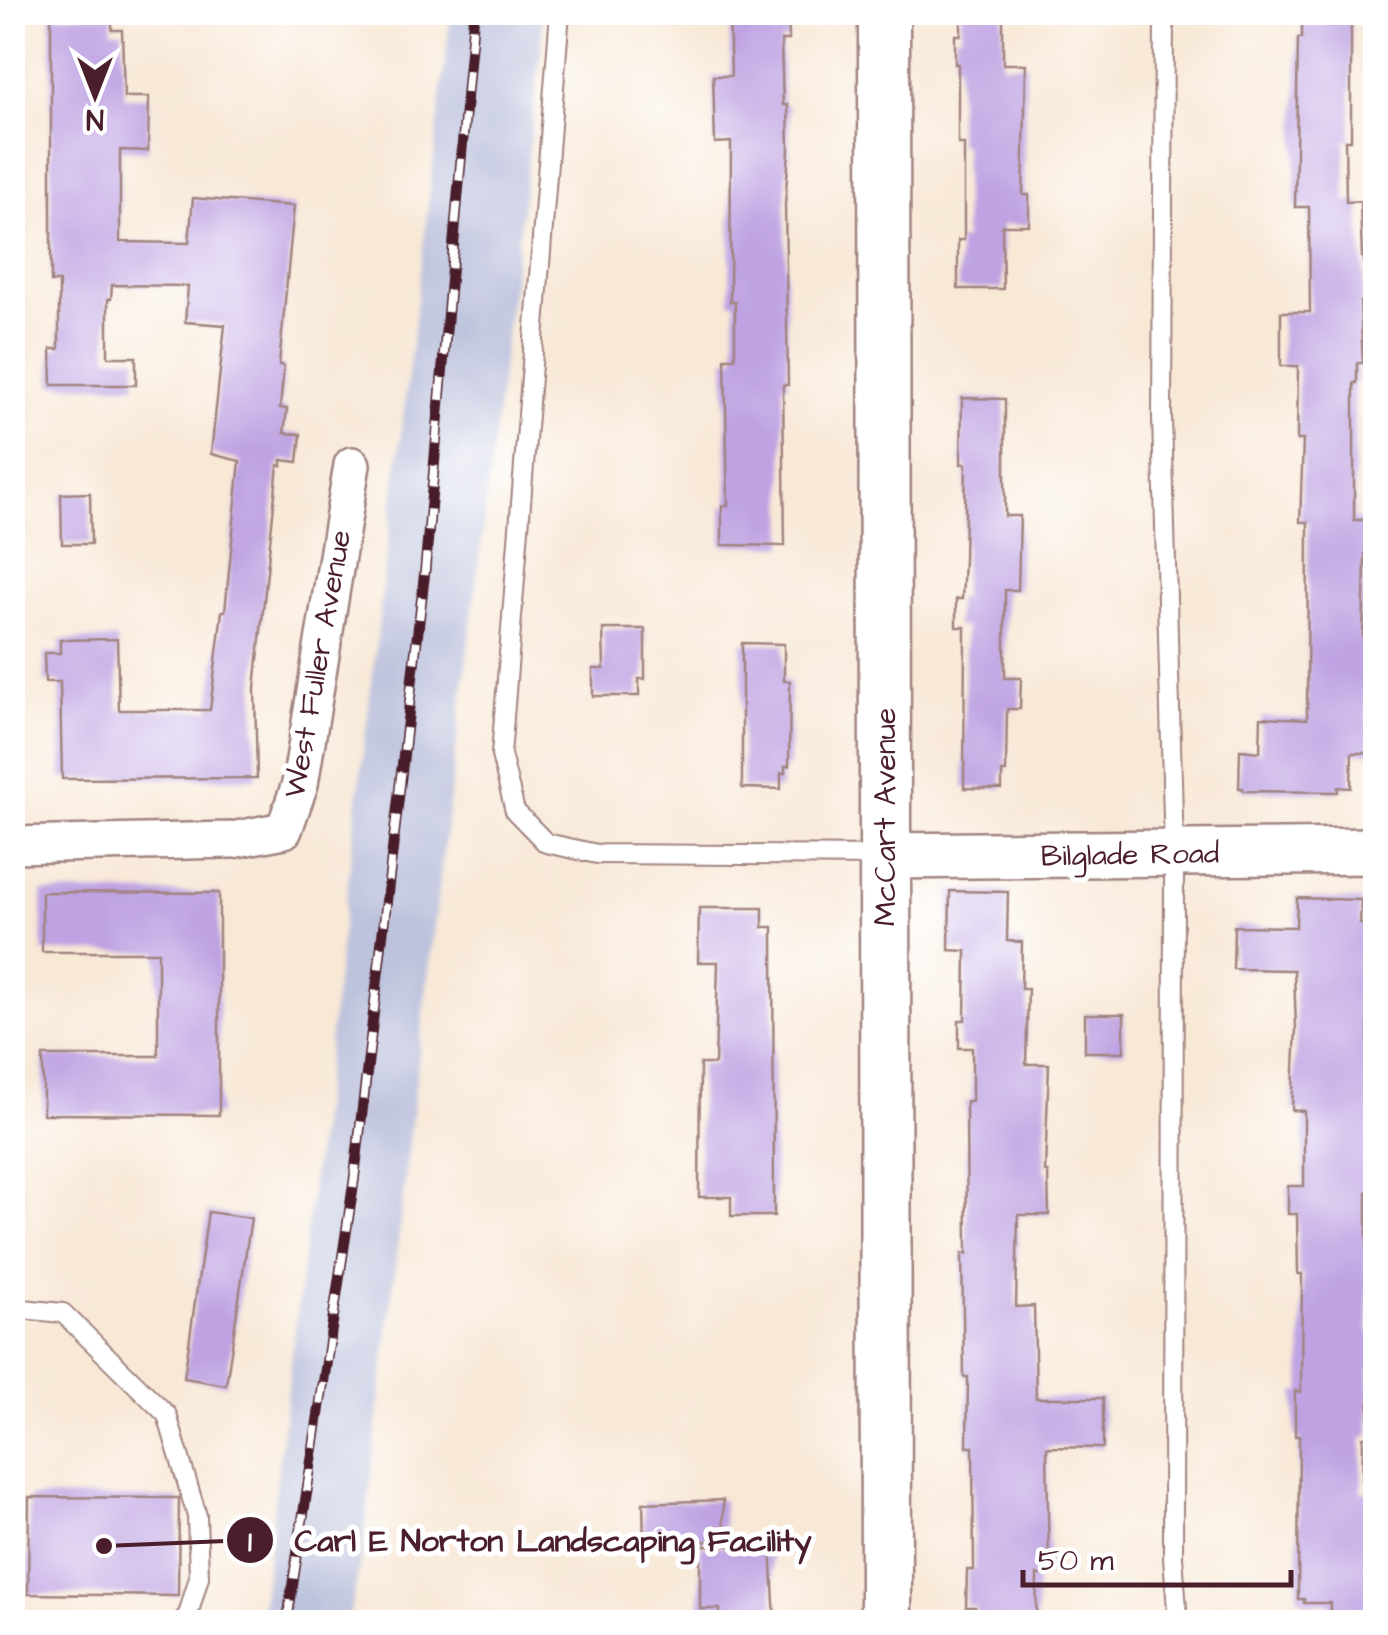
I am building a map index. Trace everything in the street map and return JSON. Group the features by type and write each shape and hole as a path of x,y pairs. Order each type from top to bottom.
{"main road":[{"name":"McCart Avenue","path":"884,12 886,1622"}],"street":[{"name":"West Fuller Avenue","path":"12,845 232,840 284,830 300,784 352,465"},
{"name":"Bilglade Road","path":"885,856 1376,851"}],"lane":[{"path":"560,12 502,755 515,811 546,843 596,854 885,856"},
{"path":"1164,12 1162,418 1174,854 1173,1557 1178,1622"},
{"path":"12,1308 63,1313 168,1414 197,1516 198,1577 188,1615 181,1622"}],"shaded area":[{"path":"451,12 543,13 540,60 426,993 363,1550 348,1622 260,1622"}],"building":[{"path":"788,12 789,40 781,40 789,151 785,205 788,385 783,385 785,546 722,545 722,506 728,506 725,358 735,358 735,302 730,302 731,142 715,143 713,76 731,76 729,14"},
{"path":"961,12 1003,12 1003,64 1026,64 1023,195 1029,195 1029,225 1002,225 1003,289 958,289 958,240 964,240 964,144 958,144 955,35 961,35"},
{"path":"1302,12 1351,13 1351,140 1345,140 1346,202 1360,201 1364,257 1364,302 1360,302 1363,363 1357,363 1354,383 1354,520 1366,520 1363,638 1367,721 1372,721 1371,753 1352,753 1351,788 1338,787 1338,792 1243,791 1239,788 1240,750 1260,752 1261,717 1307,719 1308,522 1300,522 1303,440 1297,440 1298,366 1281,366 1281,312 1310,312 1309,207 1295,207 1298,38 1302,38"},
{"path":"51,15 112,15 112,30 122,30 124,97 149,97 148,151 120,150 120,242 189,243 193,198 294,206 279,365 284,366 280,408 287,409 284,433 301,434 298,462 282,460 282,466 278,465 255,688 257,778 62,779 60,682 45,682 44,653 60,653 60,640 117,639 119,710 210,710 225,611 240,461 211,454 225,325 185,322 188,286 112,285 108,299 108,357 136,357 136,385 52,385 51,349 59,349 59,282 51,282"},
{"path":"962,398 1005,399 1005,516 1020,516 1018,590 1005,590 1005,678 1021,678 1020,709 1007,709 1002,789 964,788 965,627 956,627 956,599 962,599 964,560 966,464 961,464"},
{"path":"90,493 91,544 62,544 61,494"},
{"path":"603,629 645,629 645,679 639,679 639,696 593,696 593,669 604,669"},
{"path":"742,643 784,644 784,681 790,681 789,766 781,773 781,789 742,788"},
{"path":"950,891 1008,892 1007,941 1022,942 1021,989 1028,989 1026,1064 1049,1064 1045,1172 1049,1215 1018,1215 1016,1307 1034,1306 1036,1398 1103,1398 1103,1448 1047,1447 1049,1575 1037,1575 1036,1622 975,1620 975,1607 966,1607 967,1570 974,1570 973,1447 967,1447 962,1253 967,1254 966,1101 972,1101 972,1048 959,1048 959,1020 965,1020 966,951 949,950"},
{"path":"42,892 219,893 219,1115 43,1114 43,1056 158,1056 158,952 42,952"},
{"path":"1297,898 1361,900 1360,924 1369,924 1368,1042 1376,1042 1376,1192 1367,1192 1367,1251 1369,1333 1376,1333 1376,1367 1370,1367 1369,1437 1363,1437 1362,1492 1370,1492 1371,1621 1330,1622 1330,1603 1304,1603 1304,1599 1298,1599 1299,1436 1295,1436 1295,1391 1301,1392 1302,1274 1298,1274 1297,1214 1288,1214 1288,1186 1304,1186 1304,1111 1292,1110 1294,970 1233,969 1234,926 1296,927"},
{"path":"699,908 763,908 763,927 773,927 774,1216 731,1216 731,1197 699,1197 700,1064 715,1064 718,962 698,962"},
{"path":"1085,1014 1124,1014 1124,1052 1085,1052"},
{"path":"208,1212 251,1218 226,1385 184,1378"},
{"path":"29,1497 179,1498 178,1596 28,1594"},
{"path":"723,1500 724,1541 644,1543 643,1503"},
{"path":"771,1545 775,1622 720,1622 720,1609 700,1609 700,1546"}],"railway":[{"path":"287,1622 354,1181 425,570 474,12"}],"place":[{"name":"Carl E Norton Landscaping Facility","path":"104,1546"}]}
